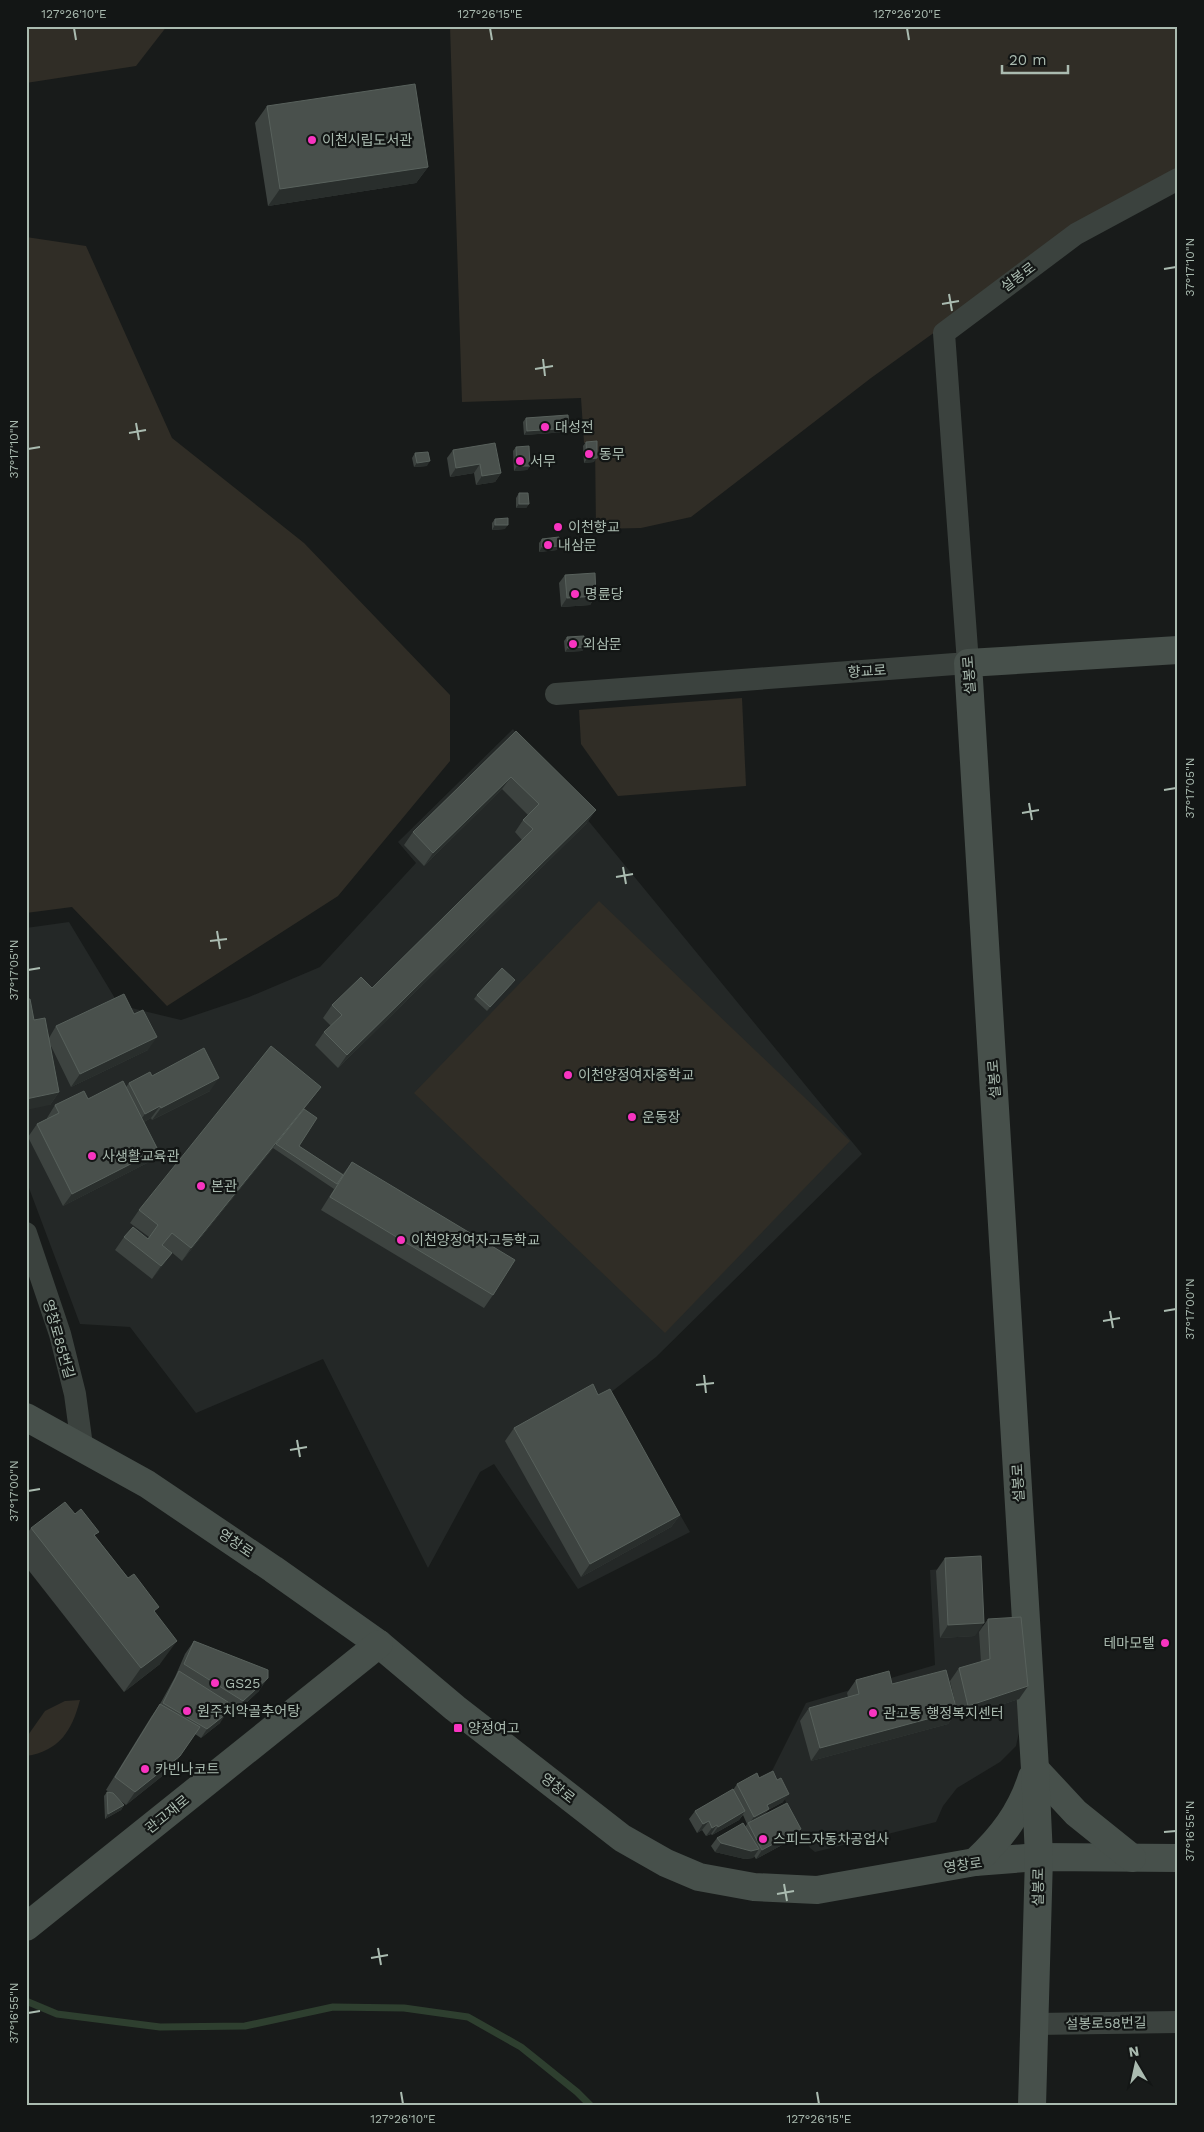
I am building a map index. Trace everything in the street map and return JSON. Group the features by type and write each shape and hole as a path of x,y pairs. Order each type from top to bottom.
{"street":[{"name":"설봉로","path":"1032,2106 1039,1857 1035,1769 968,663 944,333 1076,234 1178,179"},
{"name":"향교로","path":"556,694 968,663 1178,650"},
{"name":"영창로85번길","path":"26,1233 60,1334 75,1394 82,1446"},
{"name":"영창로","path":"26,1417 82,1446 147,1484 273,1568 379,1644 455,1708 622,1838 666,1863 699,1877 754,1887 817,1890 975,1862 1039,1857 1178,1858"},
{"name":"관고재로","path":"26,1927 379,1644"},
{"path":"975,1862 996,1842 1023,1804 1035,1769 1076,1813 1132,1858"},
{"name":"설봉로58번길","path":"1035,2024 1178,2022"}],"shaded area":[{"path":"26,26 167,26 136,66 26,83"},
{"path":"450,26 1178,26 1178,185 1071,234 871,378 691,517 641,528 596,529 595,443 584,443 581,398 462,402"},
{"path":"26,237 86,246 172,438 304,543 450,695 450,761 338,896 167,1006 72,907 26,913"},
{"path":"742,698 746,786 618,796 581,744 579,710"},
{"path":"513,729 862,1154 656,1357 610,1393 690,1532 578,1589 494,1464 480,1472 428,1568 323,1359 196,1413 130,1327 80,1324 26,1180 26,928 69,922 119,1005 181,1020 249,997 320,967 416,863 398,842"},
{"name":"운동장","path":"599,901 850,1141 665,1333 414,1093"},
{"name":"관고동 행정복지센터","path":"976,1566 980,1626 1018,1624 1024,1709 1016,1746 1000,1762 957,1788 943,1806 936,1822 815,1852 810,1848 771,1773 806,1703 935,1665 930,1570"},
{"path":"80,1700 73,1721 63,1737 48,1749 26,1756 26,1738 45,1711 65,1701"}],"building":[{"path":"415,84 428,167 280,189 267,106"},
{"name":"대성전","path":"568,415 569,428 527,431 526,418"},
{"path":"597,441 597,458 587,459 586,442"},
{"path":"495,443 501,473 482,476 480,464 456,468 453,450"},
{"path":"529,446 530,466 517,466 516,447"},
{"path":"428,452 430,461 417,463 415,453"},
{"path":"519,493 528,493 529,504 519,504"},
{"path":"508,518 508,525 495,525 495,519"},
{"path":"559,537 560,546 542,547 542,539"},
{"path":"595,573 596,596 567,598 565,575"},
{"path":"584,636 585,647 568,648 567,637"},
{"path":"516,731 596,810 347,1055 324,1032 342,1015 332,1005 361,977 372,988 533,829 523,820 539,804 511,777 433,853 413,832"},
{"path":"502,968 515,980 490,1007 477,995"},
{"path":"124,994 134,1014 143,1010 157,1037 80,1074 56,1026"},
{"path":"26,999 30,999 34,1020 45,1018 59,1092 26,1099"},
{"name":"본관","path":"271,1046 321,1087 191,1248 172,1233 162,1245 172,1253 161,1266 124,1237 133,1227 148,1239 158,1225 139,1210"},
{"path":"204,1048 219,1078 161,1108 160,1106 145,1114 129,1083 150,1072 152,1076"},
{"name":"사생활교육관","path":"123,1081 158,1150 72,1194 37,1124 59,1113 55,1105 84,1091 88,1099"},
{"path":"304,1109 317,1118 299,1146 343,1175 337,1184 276,1144"},
{"path":"352,1162 515,1260 493,1295 330,1197"},
{"path":"593,1384 598,1395 610,1389 680,1515 590,1564 514,1428"},
{"path":"65,1502 75,1514 81,1509 99,1532 94,1535 128,1578 134,1574 159,1607 154,1611 177,1641 141,1668 31,1528"},
{"path":"981,1556 984,1623 948,1625 945,1558"},
{"path":"1021,1617 1028,1686 968,1706 959,1668 990,1659 988,1619"},
{"path":"194,1641 268,1670 268,1678 243,1701 184,1664"},
{"path":"946,1670 957,1711 820,1748 809,1708 859,1694 856,1680 889,1671 892,1684"},
{"path":"179,1671 228,1702 223,1709 226,1714 207,1729 163,1703"},
{"path":"160,1704 200,1727 180,1756 135,1792 115,1777"},
{"path":"773,1771 777,1780 781,1778 789,1794 767,1805 769,1809 754,1817 737,1784 757,1773 759,1778"},
{"path":"733,1789 745,1811 718,1827 717,1825 712,1828 709,1821 703,1824 695,1811"},
{"path":"107,1792 113,1793 124,1805 108,1814"},
{"path":"787,1803 801,1829 762,1850 748,1823"},
{"path":"743,1823 759,1849 751,1851 721,1843 717,1838"}],"waterway":[{"path":"26,2001 57,2014 160,2027 245,2026 333,2007 404,2008 468,2017 521,2047 577,2092 591,2106"}],"place":[{"name":"이천시립도서관","path":"312,140"},
{"name":"대성전","path":"545,427"},
{"name":"동무","path":"589,454"},
{"name":"서무","path":"520,461"},
{"name":"이천향교","path":"558,527"},
{"name":"내삼문","path":"548,545"},
{"name":"명륜당","path":"575,594"},
{"name":"외삼문","path":"573,644"},
{"name":"이천양정여자중학교","path":"568,1075"},
{"name":"운동장","path":"632,1117"},
{"name":"사생활교육관","path":"92,1156"},
{"name":"본관","path":"201,1186"},
{"name":"이천양정여자고등학교","path":"401,1240"},
{"name":"테마모텔","path":"1165,1643"},
{"name":"GS25","path":"215,1683"},
{"name":"원주치악골추어탕","path":"187,1711"},
{"name":"관고동 행정복지센터","path":"873,1713"},
{"name":"양정여고","path":"458,1728"},
{"name":"카빈나코트","path":"145,1769"},
{"name":"스피드자동차공업사","path":"763,1839"}]}
